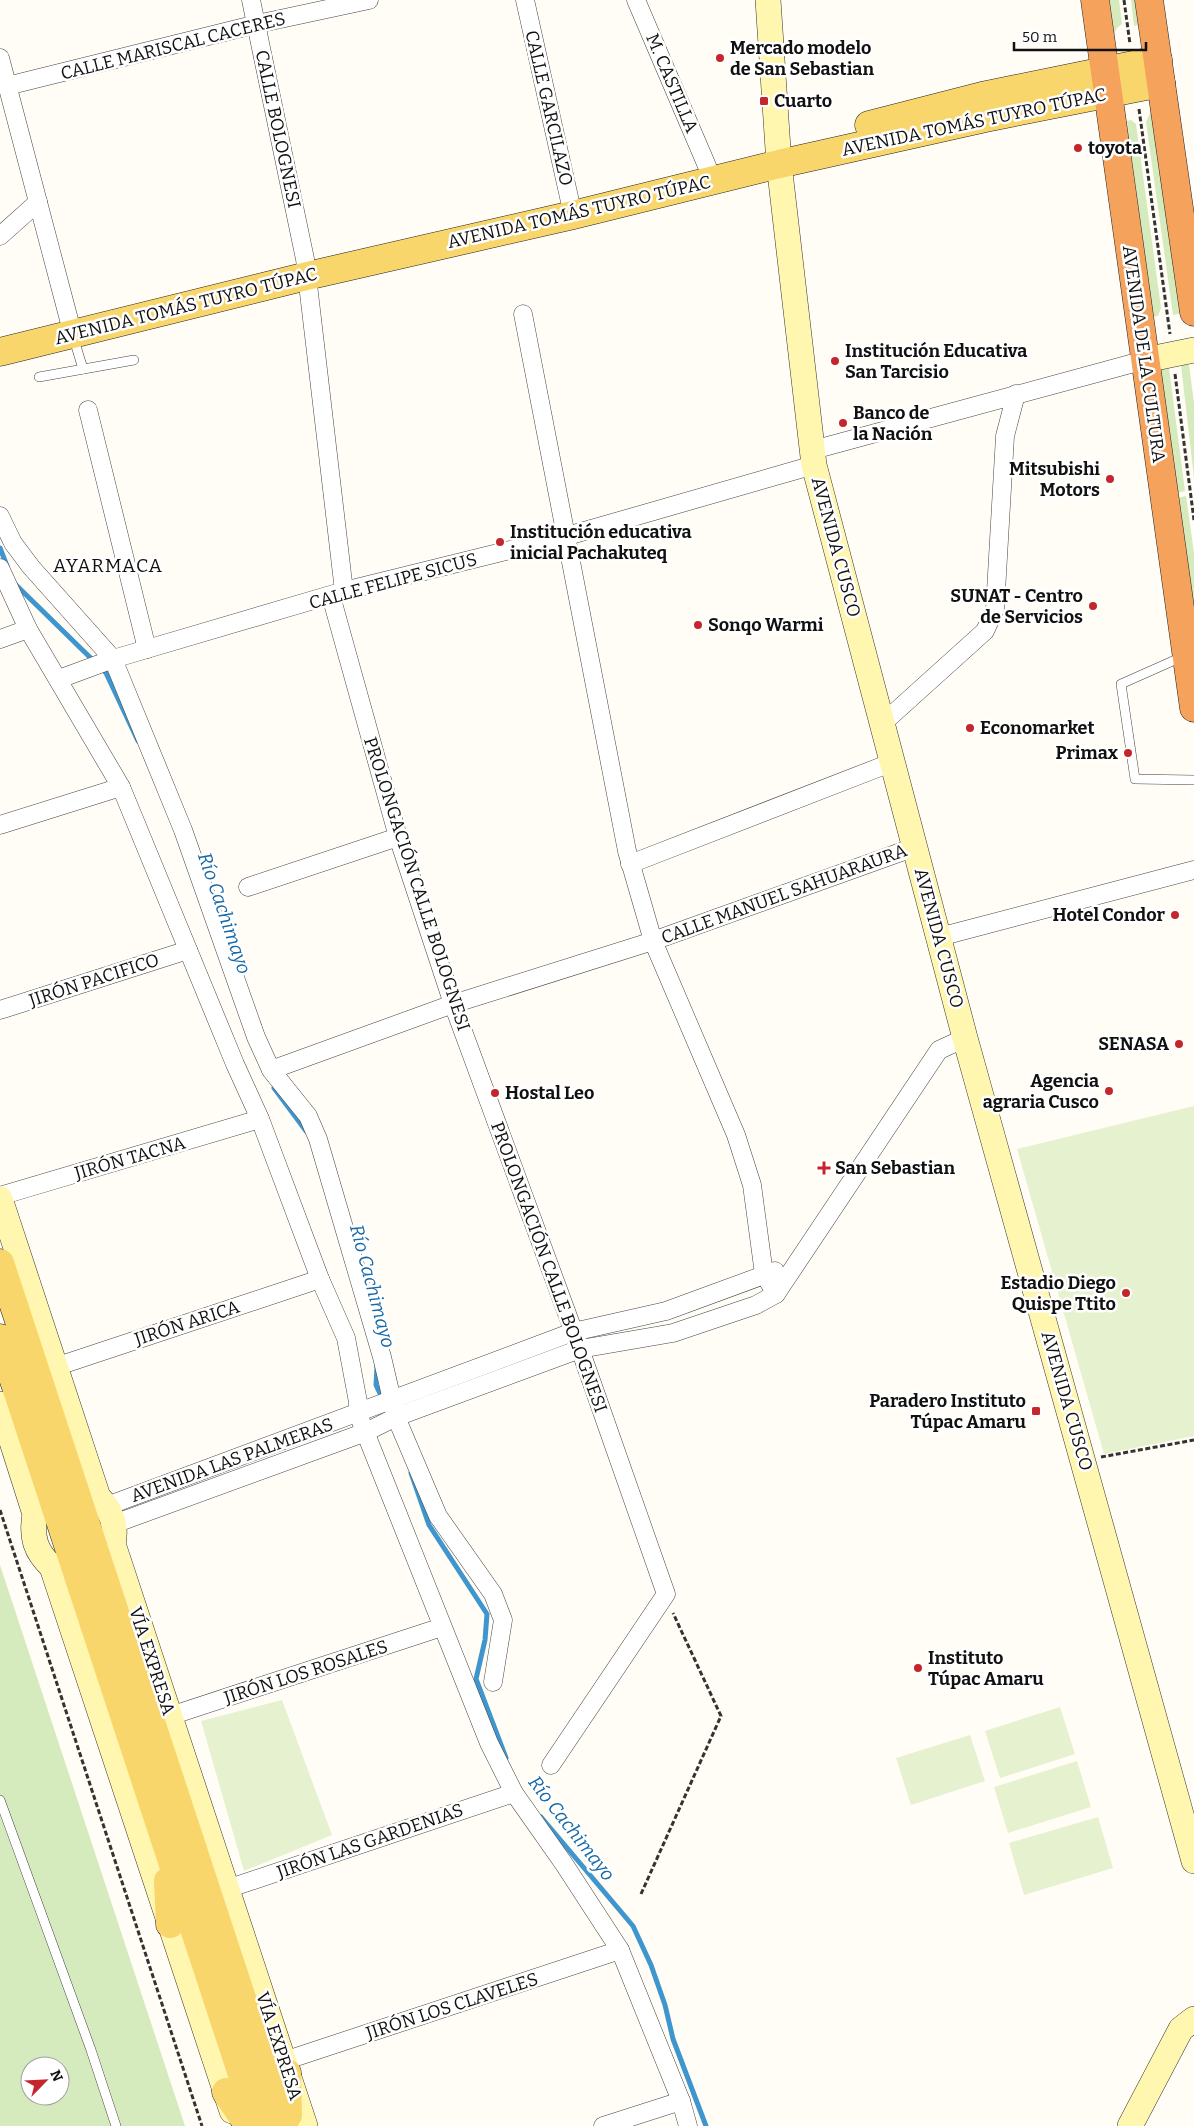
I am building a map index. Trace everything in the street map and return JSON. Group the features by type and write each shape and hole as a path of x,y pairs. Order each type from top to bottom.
{"highway":[{"name":"AVENIDA DE LA CULTURA","path":"1095,0 1145,360 1190,655 1194,708"},
{"path":"1149,0 1147,74 1190,249 1194,312"}],"main road":[{"name":"AVENIDA TOMÁS TUYRO TÚPAC","path":"0,352 71,327 306,267 571,207 779,156 982,96 1106,82 1147,74"},
{"name":"AVENIDA TOMÁS TUYRO TÚPAC","path":"571,207 707,166 779,156"},
{"name":"AVENIDA TOMÁS TUYRO TÚPAC","path":"0,336 71,327"},
{"name":"VÍA EXPRESA","path":"0,1262 178,1845 258,2126"},
{"name":"VÍA EXPRESA","path":"0,1338 82,1528"},
{"name":"VÍA EXPRESA","path":"178,1845 284,2126"},
{"path":"178,1845 230,1898"},
{"path":"170,1924 178,1845"},
{"path":"286,2067 289,2126"},
{"path":"226,2092 249,2126"}],"street":[{"name":"CALLE BOLOGNESI","path":"251,0 306,267"},
{"name":"CALLE MARISCAL CACERES","path":"7,86 257,24 369,0"},
{"name":"CALLE GARCILAZO","path":"525,0 571,207"},
{"name":"M. CASTILLA","path":"636,0 707,166"},
{"name":"AVENIDA CUSCO","path":"768,0 779,156 814,458 966,1038 1194,1861"},
{"path":"0,58 71,327"},
{"path":"0,236 38,202"},
{"name":"PROLONGACIÓN CALLE BOLOGNESI","path":"306,267 337,593 398,837 453,1004 666,1594"},
{"path":"523,314 630,864 653,942 736,1135 752,1185 764,1274 776,1294"},
{"path":"1145,360 1183,352"},
{"name":"CALLE FELIPE SICUS","path":"59,679 114,659 337,593 567,536 1016,394 1145,360"},
{"path":"883,723 985,631 995,609 1005,436 1016,394"},
{"path":"88,410 147,649"},
{"path":"0,516 13,543 30,567 114,659 182,830 256,1037 271,1070 308,1116 318,1139 382,1357 390,1399 396,1417 438,1516 493,1594 503,1620 492,1682"},
{"path":"0,568 28,629 121,787 234,1064 260,1119 320,1279 346,1338 358,1402 372,1429 442,1627 489,1743 514,1793 564,1864 620,1950 681,2101 688,2126"},
{"path":"0,639 28,629"},
{"path":"630,864 893,762"},
{"path":"0,824 121,787"},
{"path":"248,887 398,837"},
{"name":"CALLE MANUEL SAHUARAURA","path":"271,1070 453,1004 653,942 915,847"},
{"path":"939,937 1194,870"},
{"name":"JIRÓN PACIFICO","path":"0,1010 188,950"},
{"path":"576,1341 673,1333 756,1305 776,1294 938,1050 966,1038"},
{"name":"JIRÓN TACNA","path":"0,1198 260,1119"},
{"name":"VÍA EXPRESA","path":"0,1198 55,1367 82,1528 170,1924 237,2126"},
{"path":"576,1341 796,1264"},
{"name":"JIRÓN ARICA","path":"55,1367 320,1279"},
{"path":"666,1311 673,1333"},
{"name":"AVENIDA LAS PALMERAS","path":"82,1528 390,1399 576,1341"},
{"name":"AVENIDA LAS PALMERAS","path":"82,1528 372,1429 396,1417 576,1341"},
{"name":"VÍA EXPRESA","path":"0,1404 82,1528 170,1716 305,2126"},
{"path":"551,1765 666,1594"},
{"name":"JIRÓN LOS ROSALES","path":"170,1716 442,1627"},
{"name":"JIRÓN LAS GARDENIAS","path":"230,1898 514,1793"},
{"name":"JIRÓN LOS CLAVELES","path":"286,2067 620,1950"},
{"path":"1130,2126 1181,2029 1194,2019"},
{"path":"603,2126 681,2101"}],"lane":[{"path":"71,327 83,369"},
{"path":"39,377 134,360"},
{"path":"1190,655 1121,684 1135,779 1194,780"},
{"path":"0,1800 91,2050 116,2126"}],"path":[{"path":"1124,0 1147,74 1183,352 1194,520"},
{"path":"1084,1460 1194,1440"},
{"path":"0,1510 202,2126"},
{"path":"641,1894 721,1716 684,1639 666,1594"}],"green space":[{"path":"1110,0 1119,0 1122,24 1114,34"},
{"path":"1131,0 1139,0 1143,24 1134,26"},
{"path":"1151,111 1182,313 1173,315 1146,122"},
{"path":"1131,120 1136,124 1161,308 1158,316 1153,317 1127,121"},
{"path":"1181,365 1189,365 1194,403 1194,478"},
{"path":"1169,368 1185,491 1177,493 1160,369"},
{"path":"1186,496 1194,553 1194,618 1177,498"},
{"name":"Estadio Diego Quispe Ttito","path":"1194,1106 1194,1436 1104,1454 1017,1149"},
{"path":"0,1565 185,2126 0,2126"},
{"path":"282,1700 332,1835 244,1871 201,1721"},
{"path":"1060,1707 1075,1754 1000,1778 985,1731"},
{"path":"970,1735 985,1781 911,1805 896,1758"},
{"path":"1077,1761 1091,1807 1008,1833 994,1787"},
{"path":"1098,1817 1113,1868 1024,1895 1009,1843"}],"waterway":[{"name":"Río Cachimayo","path":"0,548 7,566"},
{"name":"Río Cachimayo","path":"14,583 106,673 138,741"},
{"name":"Río Cachimayo","path":"274,1088 306,1131"},
{"name":"Río Cachimayo","path":"377,1367 376,1385 383,1400"},
{"name":"Río Cachimayo","path":"411,1473 429,1525 487,1614 485,1640 476,1679 506,1758"},
{"name":"Río Cachimayo","path":"541,1817 633,1926 651,1965 665,2005 673,2039 706,2126"}],"place":[{"name":"Mercado modelo de San Sebastian","path":"720,58"},
{"name":"Cuarto","path":"764,101"},
{"name":"toyota","path":"1078,148"},
{"name":"Institución Educativa San Tarcisio","path":"835,361"},
{"name":"Banco de la Nación","path":"843,423"},
{"name":"Mitsubishi Motors","path":"1110,479"},
{"name":"Institución educativa inicial Pachakuteq","path":"500,542"},
{"name":"SUNAT - Centro de Servicios","path":"1093,606"},
{"name":"Sonqo Warmi","path":"698,625"},
{"name":"Economarket","path":"970,728"},
{"name":"Primax","path":"1128,753"},
{"name":"Hotel Condor","path":"1175,915"},
{"name":"SENASA","path":"1179,1044"},
{"name":"Agencia agraria Cusco","path":"1109,1091"},
{"name":"Hostal Leo","path":"495,1093"},
{"name":"San Sebastian","path":"824,1168"},
{"name":"Estadio Diego Quispe Ttito","path":"1126,1293"},
{"name":"Paradero Instituto Túpac Amaru","path":"1036,1411"},
{"name":"Instituto Túpac Amaru","path":"918,1668"}],"district":[{"name":"AYARMACA","path":"108,565"}]}
